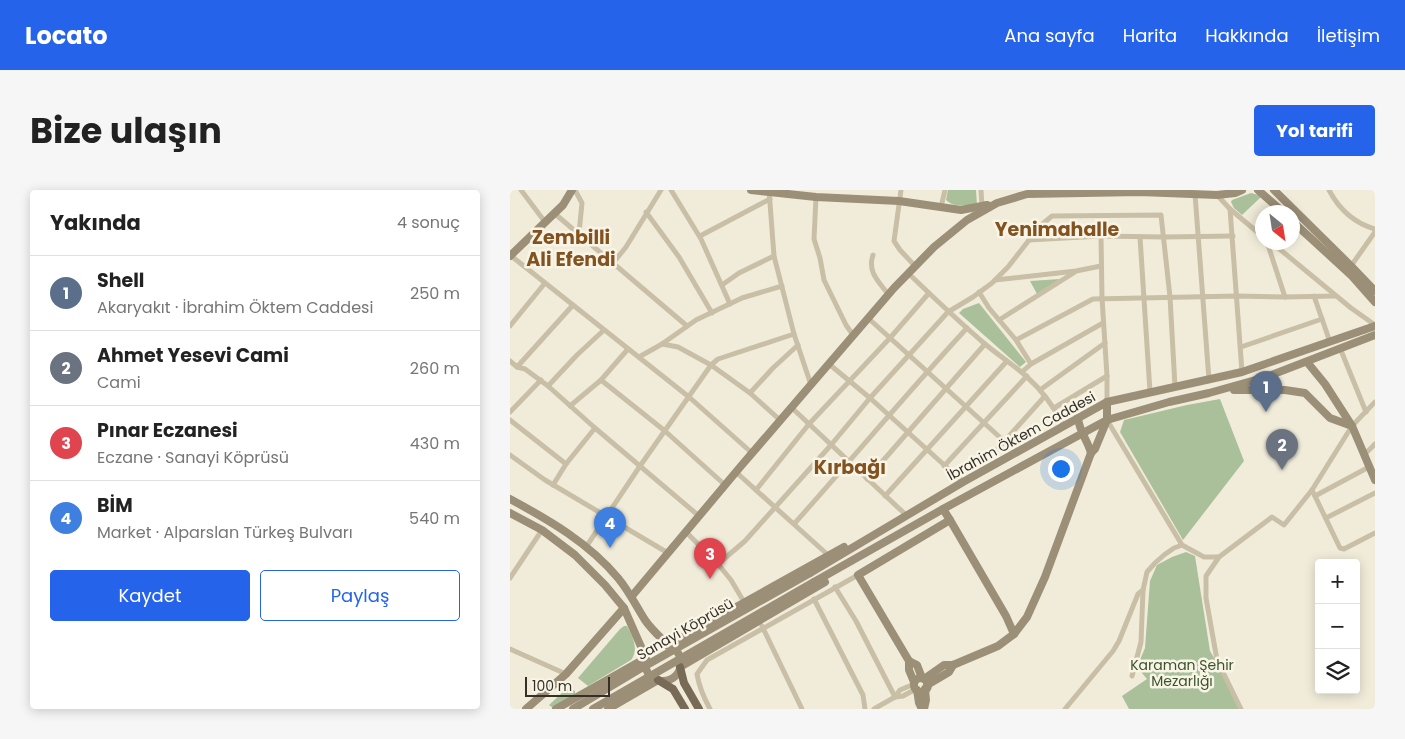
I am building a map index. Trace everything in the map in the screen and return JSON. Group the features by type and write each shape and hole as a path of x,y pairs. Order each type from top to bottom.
{"main road":[{"path":"510,255 562,205 574,190"},
{"path":"751,190 812,195 849,194 961,210 982,207 1027,194 1086,192 1235,193 1242,190"},
{"path":"1258,190 1275,205"},
{"path":"1274,190 1375,291"},
{"path":"632,596 888,294 934,247 967,220 997,203"},
{"path":"1300,228 1352,276 1375,302"},
{"name":"İbrahim Öktem Caddesi","path":"810,573 963,482 1107,402 1242,372 1375,326"},
{"name":"İbrahim Öktem Caddesi","path":"814,582 1108,420 1266,377 1375,335"},
{"path":"1307,362 1325,384 1352,426 1375,480"},
{"path":"1209,393 1241,389 1285,390 1305,393 1330,418 1352,426"},
{"path":"920,685 944,665 953,665 998,646 1014,634 1026,617 1044,577 1091,452 1096,449 1108,420 1107,402"},
{"path":"1078,418 1080,428 1091,452"},
{"path":"510,499 545,518 586,547 617,577 632,596 646,621 668,645 677,651 681,662 678,672 669,679 658,680 608,709"},
{"path":"944,509 1006,616 1014,634"},
{"path":"510,514 542,530 575,555 606,585 624,608 646,658 646,669 649,674 673,689 685,709"},
{"path":"923,709 926,700 920,685 917,665 909,661 858,575 950,520"},
{"path":"556,709 646,658 648,653 657,646 668,645 828,556 880,531"},
{"path":"680,667 760,624 845,570 883,543"},
{"name":"Sanayi Köprüsü","path":"573,709 810,573"},
{"name":"Sanayi Köprüsü","path":"593,709 814,582"},
{"path":"526,709 566,674 624,608"},
{"path":"633,628 637,631 643,631 646,621"},
{"path":"680,667 684,683 699,709"},
{"path":"673,689 676,683 684,683"}],"street":[{"path":"521,190 545,222"},
{"path":"574,190 582,203 579,233"},
{"path":"613,262 626,247 661,190"},
{"path":"671,190 700,236 730,304"},
{"path":"901,190 894,241 915,266"},
{"path":"941,207 945,190"},
{"path":"981,190 982,207"},
{"path":"1329,190 1346,213 1375,231 1352,266"},
{"path":"700,236 770,193 774,256 794,334 811,384"},
{"path":"1209,380 1198,236 1207,193 1255,230"},
{"path":"812,195 814,238 824,280 846,325 853,335"},
{"path":"1230,209 1242,372"},
{"path":"646,212 678,257 712,313"},
{"path":"554,213 687,326"},
{"path":"718,564 745,541 948,312 994,280 1008,267 1040,226 1052,216 1161,215 1170,297 1174,387"},
{"path":"1029,240 1101,236 1164,238 1233,236"},
{"path":"1101,236 1107,402"},
{"path":"1140,237 1150,392"},
{"path":"1271,250 1285,297"},
{"path":"1279,250 1375,326"},
{"path":"510,255 689,397 752,453"},
{"path":"873,255 871,271 888,294"},
{"path":"722,285 739,273 774,256"},
{"path":"994,280 1076,271 1101,266"},
{"path":"999,320 1076,271"},
{"path":"908,273 948,312 1024,374 1045,396 1064,426"},
{"path":"510,326 545,283"},
{"path":"639,357 662,344 696,320 742,298 782,286"},
{"path":"979,292 1016,340 1031,364"},
{"path":"756,490 809,424 890,338 929,293"},
{"path":"1016,340 1093,299 1202,296 1335,296"},
{"path":"1314,296 1330,342"},
{"path":"517,366 573,305"},
{"path":"868,318 1004,441"},
{"path":"1241,347 1322,319"},
{"path":"944,466 1031,364 1103,323"},
{"path":"794,524 967,328"},
{"path":"548,386 604,330"},
{"path":"586,547 664,431 712,365 718,359 794,334"},
{"path":"1040,390 1105,343"},
{"path":"662,344 678,347 712,365 750,393 780,420"},
{"path":"867,479 985,344"},
{"path":"750,393 798,345"},
{"path":"1340,348 1366,412"},
{"path":"570,406 601,380 628,349"},
{"path":"510,361 541,380 699,516"},
{"path":"885,496 1007,361"},
{"path":"829,364 870,398 963,482"},
{"path":"1054,408 1107,376"},
{"path":"510,412 541,380"},
{"path":"601,380 664,431 725,485"},
{"path":"993,454 1045,396"},
{"path":"1240,709 1217,660 1206,598 1206,576 1209,569 1219,557 1272,517 1284,525 1312,490 1352,426 1375,402"},
{"path":"791,407 906,516"},
{"path":"510,420 566,464"},
{"path":"1108,420 1182,545 1204,557 1219,557"},
{"path":"553,485 566,464 595,428"},
{"path":"1364,455 1375,444"},
{"path":"510,455 553,485 668,553"},
{"path":"1315,496 1369,467"},
{"path":"736,472 828,556"},
{"path":"1312,490 1340,548 1344,549 1375,533"},
{"path":"1326,518 1375,492"},
{"path":"510,578 542,530"},
{"path":"686,532 718,564 731,580 744,602"},
{"path":"1132,676 1141,642 1143,590 1147,572 1174,548 1182,545"},
{"path":"710,709 703,697 697,674 707,660 760,624 814,600 858,575"},
{"path":"835,587 856,621 895,697"},
{"path":"1065,709 1113,651 1138,594 1143,590"},
{"path":"814,600 863,694 865,709"},
{"path":"760,624 802,709"},
{"path":"510,650 566,674"},
{"path":"874,709 895,697 900,690 920,685"}],"green space":[{"path":"948,190 976,190 977,205 960,206 949,203 946,200"},
{"path":"1251,193 1261,197 1242,215 1234,208 1231,202"},
{"path":"1060,279 1037,294 1030,281"},
{"path":"979,303 1026,362 1020,367 959,313 963,309"},
{"path":"1220,399 1244,461 1183,540 1120,432 1124,420"},
{"name":"Karaman Şehir Mezarlığı","path":"1186,552 1195,556 1210,651 1227,680 1239,709 1129,709 1122,696 1147,679 1137,667 1145,648 1150,581 1157,565"},
{"path":"624,626 627,626 635,648 631,660 588,686 578,678"},
{"path":"569,688 575,691 575,694 553,708 549,705 565,690"}],"place":[{"name":"Shell","path":"1266,412"},
{"name":"Ahmet Yesevi Cami","path":"1282,470"},
{"name":"BİM","path":"610,548"},
{"name":"Pınar Eczanesi","path":"710,579"}],"district":[{"name":"Yenimahalle","path":"1057,229"},
{"name":"Zembilli Ali Efendi","path":"571,248"},
{"name":"Kırbağı","path":"850,467"}]}
